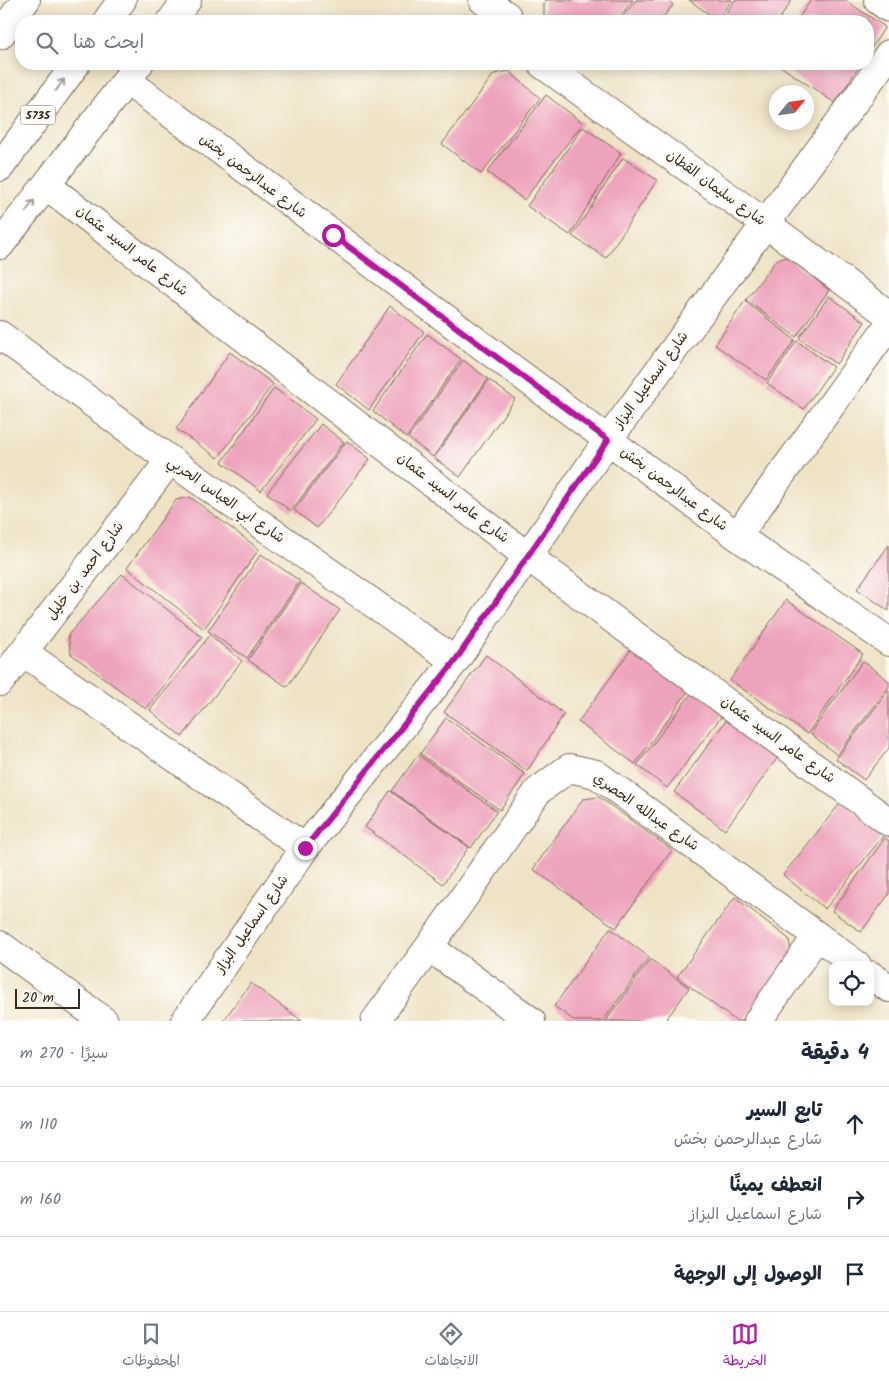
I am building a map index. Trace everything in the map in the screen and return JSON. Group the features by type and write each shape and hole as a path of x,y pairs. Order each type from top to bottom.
{"street":[{"path":"0,35 26,0"},
{"path":"111,15 122,0"},
{"path":"176,15 187,0"},
{"path":"483,0 508,12"},
{"path":"878,0 889,8"},
{"name":"شارع اسماعيل البزاز","path":"185,1021 305,848 455,661 608,440 889,54"},
{"name":"5735","path":"0,167 72,70"},
{"name":"شارع سليمان القطان","path":"550,70 765,223 889,315"},
{"path":"0,245 132,72"},
{"name":"شارع عبدالرحمن بخش","path":"132,72 608,440 737,536 889,642"},
{"name":"شارع عامر السيد عثمان","path":"46,185 528,556 889,822"},
{"path":"737,536 889,325"},
{"name":"شارع ابي العباس الحربي","path":"0,335 170,460 455,661"},
{"name":"شارع احمد بن خليل","path":"0,682 170,460"},
{"path":"23,652 305,848"},
{"name":"شارع عبدالله الحصري","path":"375,1021 538,791 569,768 596,774 851,961"},
{"path":"758,1021 817,936"},
{"path":"0,945 104,1021"},
{"path":"429,947 531,1021"},
{"path":"874,978 889,988"}],"building":[{"path":"546,0 633,0 621,15 544,15 544,3"},
{"path":"636,0 668,0 673,5 665,15 624,15"},
{"path":"689,0 732,0 721,15 710,15"},
{"path":"735,0 792,0 782,15 724,15"},
{"path":"811,0 845,0 867,15 801,15"},
{"path":"874,20 885,27 874,44"},
{"path":"786,70 857,70 835,103 814,89 814,85 808,85"},
{"path":"509,71 540,98 481,174 442,144 494,74"},
{"path":"546,95 583,123 524,200 487,172"},
{"path":"583,127 621,153 570,235 527,206"},
{"path":"623,158 657,180 606,258 572,236"},
{"path":"787,257 829,290 796,337 746,300 776,260"},
{"path":"829,296 865,322 836,364 799,338"},
{"path":"745,301 795,340 766,380 715,345"},
{"path":"390,306 424,332 369,410 336,384"},
{"path":"427,334 461,359 406,438 373,411"},
{"path":"797,341 833,367 804,409 767,383"},
{"path":"230,352 273,384 218,458 176,429"},
{"path":"463,360 488,379 433,457 408,438"},
{"path":"489,380 515,399 460,477 434,458"},
{"path":"274,388 316,419 261,491 222,462"},
{"path":"321,424 344,442 291,511 267,493"},
{"path":"347,441 370,459 317,528 294,510"},
{"path":"190,497 259,549 204,629 127,568 176,500"},
{"path":"889,545 889,611 857,589"},
{"path":"261,554 300,581 247,658 208,631"},
{"path":"122,574 202,637 146,709 71,654 68,635"},
{"path":"301,583 340,610 287,687 248,660"},
{"path":"786,600 863,654 807,734 730,680"},
{"path":"210,635 242,661 182,737 150,710"},
{"path":"635,644 692,686 635,764 578,722"},
{"path":"486,655 564,714 527,771 444,712"},
{"path":"863,661 889,681 889,687 837,755 810,733"},
{"path":"694,690 724,713 667,788 637,765"},
{"path":"889,690 889,748 864,780 836,759"},
{"path":"730,715 781,753 725,830 674,792"},
{"path":"446,718 525,774 500,810 420,754"},
{"path":"418,755 497,811 471,848 392,791"},
{"path":"390,791 469,847 443,884 365,827"},
{"path":"599,797 672,850 616,928 533,869 583,799"},
{"path":"842,801 884,835 825,909 783,875"},
{"path":"885,838 889,841 889,894 861,932 832,911"},
{"path":"735,897 789,939 791,954 743,1021 736,1021 677,977"},
{"path":"610,928 649,957 603,1021 575,1021 554,1006"},
{"path":"650,959 689,988 665,1021 606,1021"},
{"path":"251,983 302,1021 223,1021"}],"route":[{"path":"305,848 455,661 608,440 333,235"}]}
